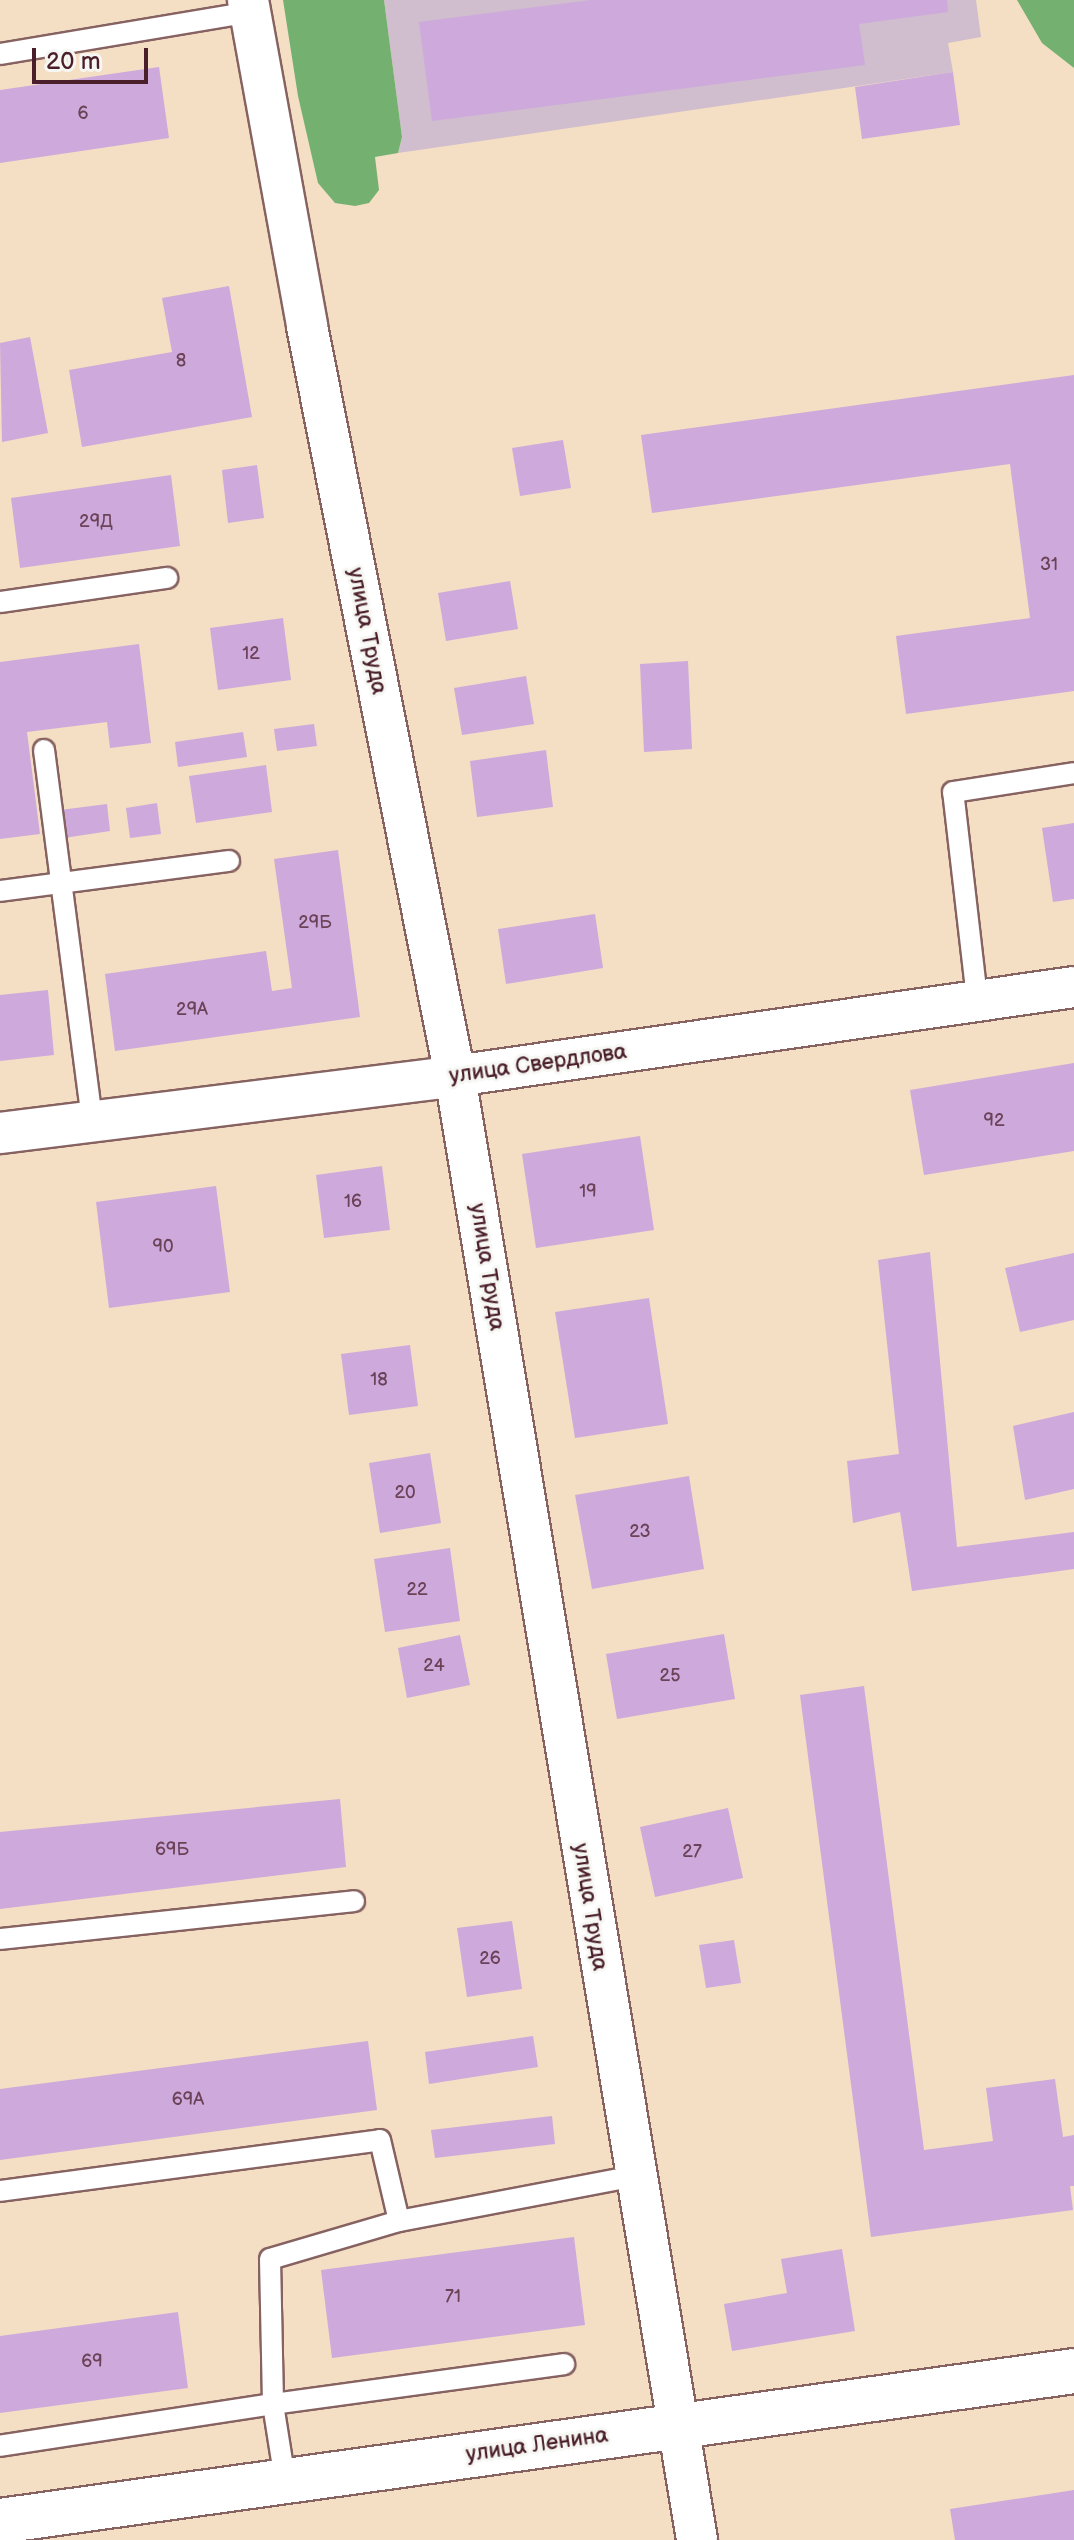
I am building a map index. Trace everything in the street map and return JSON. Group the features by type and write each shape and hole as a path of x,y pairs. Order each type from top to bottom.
{"street":[{"name":"улица Труда","path":"249,6 307,326 455,1076 634,2176 697,2540"},
{"name":"улица Свердлова","path":"0,1133 455,1076 977,998 1074,987"},
{"name":"улица Ленина","path":"0,2521 1074,2371"}],"lane":[{"path":"0,54 249,6"},
{"path":"0,602 167,578"},
{"path":"44,750 92,1121"},
{"path":"977,998 953,792 1074,773"},
{"path":"0,891 229,861"},
{"path":"0,1939 354,1901"},
{"path":"0,2191 380,2140 399,2221"},
{"path":"285,2480 273,2404 270,2259 399,2221 634,2176"},
{"path":"0,2446 564,2364"}],"shaded area":[{"path":"384,0 976,0 981,37 948,43 953,72 398,153 402,137"}],"green space":[{"path":"283,0 384,0 402,137 398,153 375,157 379,190 369,203 355,206 335,203 318,183 298,96"},
{"path":"1017,0 1074,0 1074,68 1042,43"}],"building":[{"path":"591,0 947,0 948,12 859,24 865,65 432,121 419,22"},
{"path":"159,67 169,138 0,163 0,90"},
{"path":"953,72 960,125 862,139 855,87"},
{"path":"229,286 252,417 82,447 69,370 172,352 162,298"},
{"path":"30,337 48,433 2,442 0,343"},
{"path":"1074,375 1074,691 906,714 896,636 1030,618 1010,464 652,513 641,435"},
{"path":"563,440 571,488 520,496 512,448"},
{"path":"257,465 264,518 228,523 222,470"},
{"path":"171,475 180,546 20,568 11,498"},
{"path":"510,581 518,629 446,641 438,593"},
{"path":"283,618 291,680 218,690 210,628"},
{"path":"139,644 151,743 110,748 107,722 27,732 40,834 0,839 0,662"},
{"path":"688,661 692,749 644,752 640,664"},
{"path":"526,676 534,724 462,735 454,688"},
{"path":"314,724 317,746 277,751 274,729"},
{"path":"243,732 247,757 178,767 175,742"},
{"path":"546,750 553,807 477,817 470,761"},
{"path":"266,765 272,812 196,823 189,776"},
{"path":"157,803 161,834 130,838 126,808"},
{"path":"107,804 110,831 64,838 60,810"},
{"path":"1074,823 1074,899 1053,902 1042,828"},
{"path":"338,850 360,1017 115,1051 105,974 266,951 272,991 292,988 274,859"},
{"path":"595,914 603,968 506,984 498,929"},
{"path":"48,990 54,1055 0,1061 0,995"},
{"path":"1074,1063 1074,1151 924,1175 910,1090"},
{"path":"640,1136 654,1230 536,1248 522,1154"},
{"path":"382,1166 390,1230 324,1238 316,1175"},
{"path":"216,1186 230,1292 109,1308 96,1202"},
{"path":"930,1252 957,1547 1074,1532 1074,1569 912,1591 900,1512 853,1523 847,1461 899,1454 878,1260"},
{"path":"1074,1253 1074,1320 1020,1332 1005,1268"},
{"path":"649,1298 668,1424 575,1438 555,1312"},
{"path":"410,1345 418,1406 349,1415 341,1354"},
{"path":"1074,1412 1074,1489 1025,1500 1013,1426"},
{"path":"430,1453 441,1523 380,1533 369,1463"},
{"path":"689,1476 704,1569 592,1589 575,1495"},
{"path":"450,1548 460,1621 385,1632 374,1559"},
{"path":"724,1634 735,1699 617,1719 606,1654"},
{"path":"460,1635 470,1685 407,1698 398,1648"},
{"path":"864,1686 924,2150 993,2141 986,2088 1055,2079 1063,2137 1074,2135 1074,2186 1070,2186 1073,2210 871,2237 800,1695"},
{"path":"340,1799 346,1867 0,1909 0,1832"},
{"path":"728,1808 743,1878 655,1897 640,1827"},
{"path":"512,1921 522,1989 467,1997 457,1928"},
{"path":"734,1940 741,1983 706,1988 699,1945"},
{"path":"533,2036 538,2067 429,2084 425,2052"},
{"path":"368,2041 377,2110 0,2160 0,2089"},
{"path":"552,2116 555,2144 435,2158 431,2130"},
{"path":"574,2237 585,2325 332,2358 321,2270"},
{"path":"842,2249 855,2331 732,2351 724,2304 787,2293 781,2259"},
{"path":"178,2312 188,2388 0,2413 0,2336"},
{"path":"1074,2490 1074,2540 955,2540 950,2509"}]}
